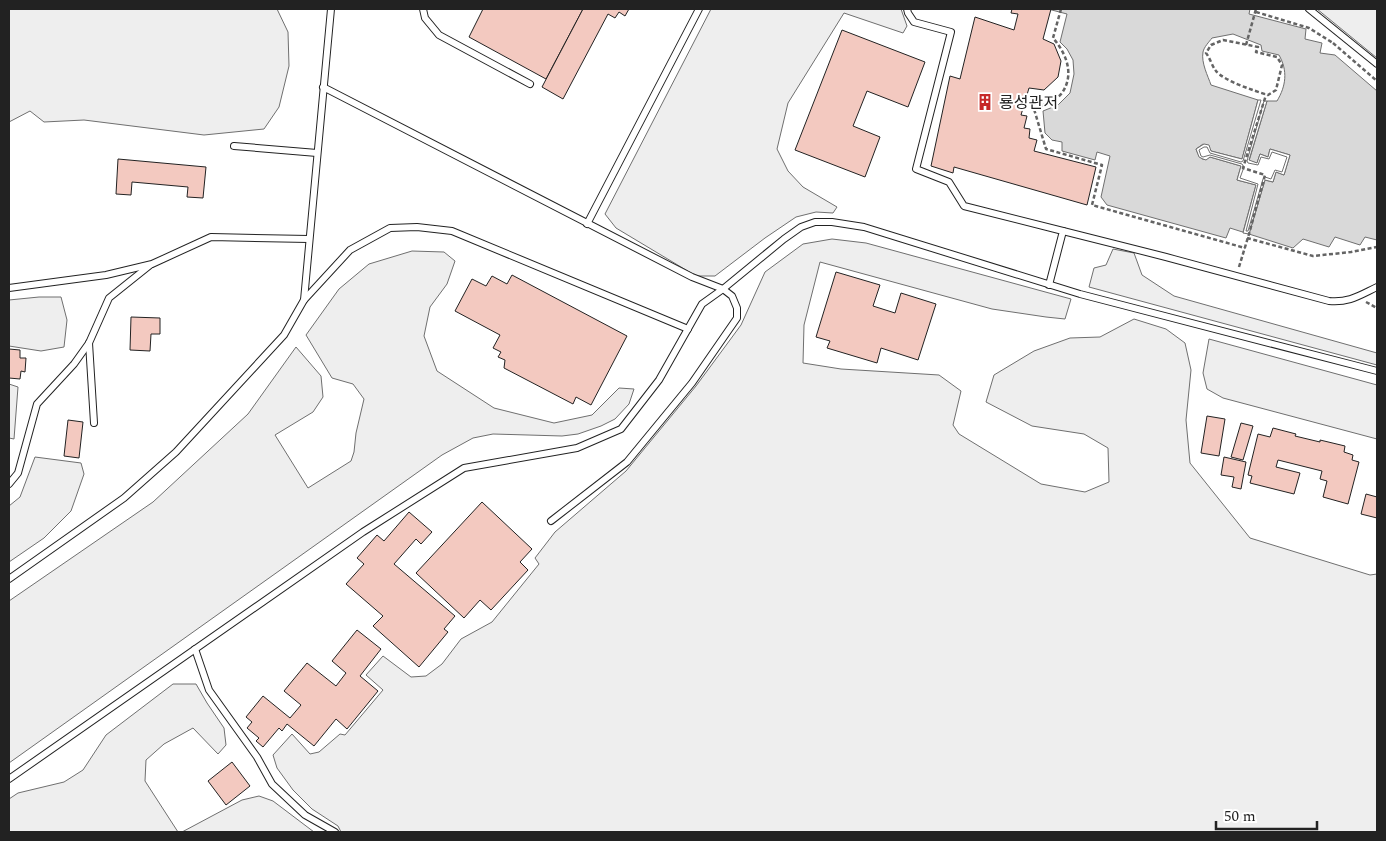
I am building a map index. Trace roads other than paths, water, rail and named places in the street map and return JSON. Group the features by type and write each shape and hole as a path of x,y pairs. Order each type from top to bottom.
{"lane":[{"path":"304,300 331,9"},
{"path":"423,9 425,18 439,35 530,84"},
{"path":"587,224 698,9"},
{"path":"907,9 914,22 951,32 916,169 949,182 964,206 1329,301 1340,302 1352,299 1377,287"},
{"path":"1309,9 1377,64"},
{"path":"323,87 692,277 724,289 732,296 737,308 737,318 692,383 627,462 552,521"},
{"path":"234,146 317,153"},
{"path":"9,779 362,532 464,468 576,448 620,428 659,380 702,304 724,289 784,239 801,227 815,222 832,222 864,227 1049,285 1377,372"},
{"path":"9,578 124,498 176,452 284,335 304,300 350,250 390,228 416,227 452,231 688,329"},
{"path":"1049,285 1063,231"},
{"path":"9,288 106,275 152,264 210,238 309,239"},
{"path":"9,484 18,473 37,404 74,364 89,343 109,298 152,264"},
{"path":"89,343 94,423"},
{"path":"195,649 209,690 257,757 272,784 306,815 335,832"}],"place":[{"name":"룡성관저","path":"985,102"}]}
